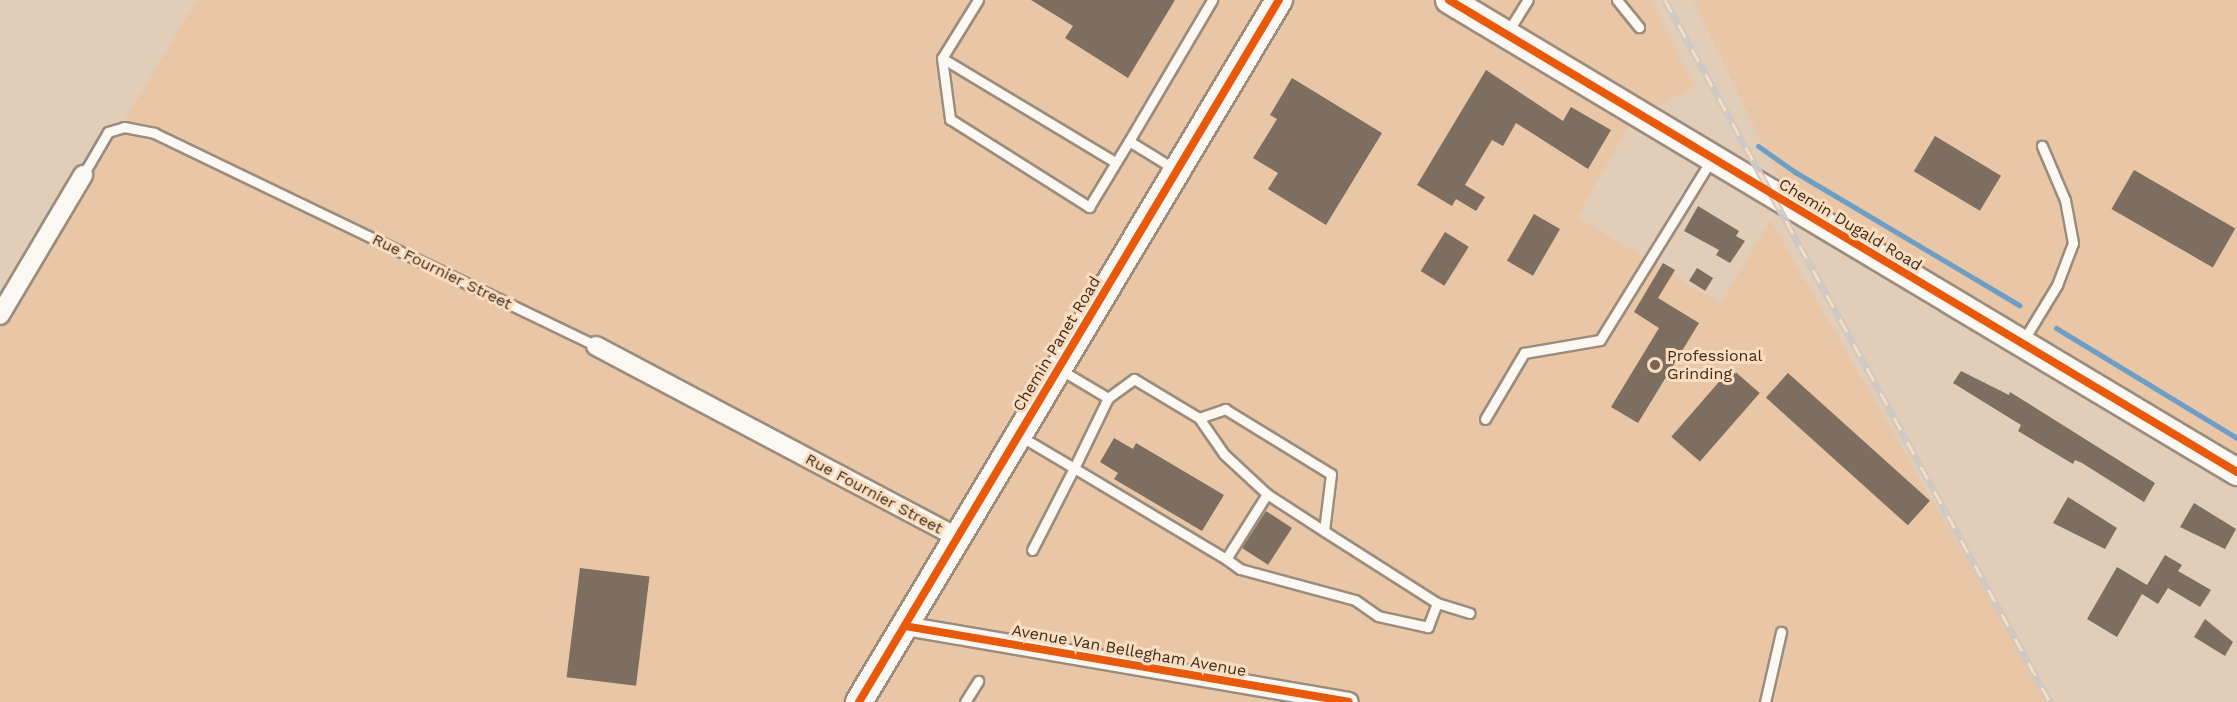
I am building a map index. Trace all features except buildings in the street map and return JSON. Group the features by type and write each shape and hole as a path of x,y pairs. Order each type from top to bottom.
{"street":[{"name":"Chemin Panet Road","path":"859,702 1279,0"},
{"name":"Chemin Dugald Road","path":"1449,0 2237,472"},
{"name":"Rue Fournier Street","path":"0,315 83,175"},
{"name":"Rue Fournier Street","path":"596,346 957,537"},
{"name":"Avenue Van Bellegham Avenue","path":"905,626 1349,702"}],"lane":[{"path":"978,0 942,58 950,119 1089,207 1212,0"},
{"path":"1506,34 1528,0"},
{"path":"1617,0 1639,27"},
{"path":"942,58 1115,162"},
{"name":"Rue Fournier Street","path":"83,175 108,132 124,127 154,133 596,346"},
{"path":"1129,141 1177,171"},
{"path":"2022,343 2057,285 2073,243 2065,200 2042,146"},
{"path":"1485,419 1524,353 1600,340 1713,158"},
{"path":"1058,369 1108,398"},
{"path":"1032,550 1108,398 1134,379 1199,418 1224,454 1267,494 1437,603 1470,613"},
{"path":"1199,418 1225,410 1331,474 1324,531"},
{"path":"1018,435 1226,558 1240,569 1356,600 1378,616 1428,627 1437,603"},
{"path":"1226,558 1267,494"},
{"path":"1765,702 1781,632"},
{"path":"965,702 978,681"}],"shaded area":[{"path":"197,0 1651,0 1694,87 1632,120 1577,217 1721,304 1770,220 2049,702 0,702 0,329"},
{"path":"1693,0 2237,0 2237,460 1785,190"}],"waterway":[{"path":"1758,146 1795,172 2019,305"},
{"path":"2056,328 2237,438"}],"railway":[{"path":"1665,0 2050,702"}],"cycle path":[{"path":"859,702 1279,0"},
{"path":"1449,0 2237,472"},
{"path":"905,626 1349,702"}],"place":[{"name":"Professional Grinding","path":"1655,365"}]}
